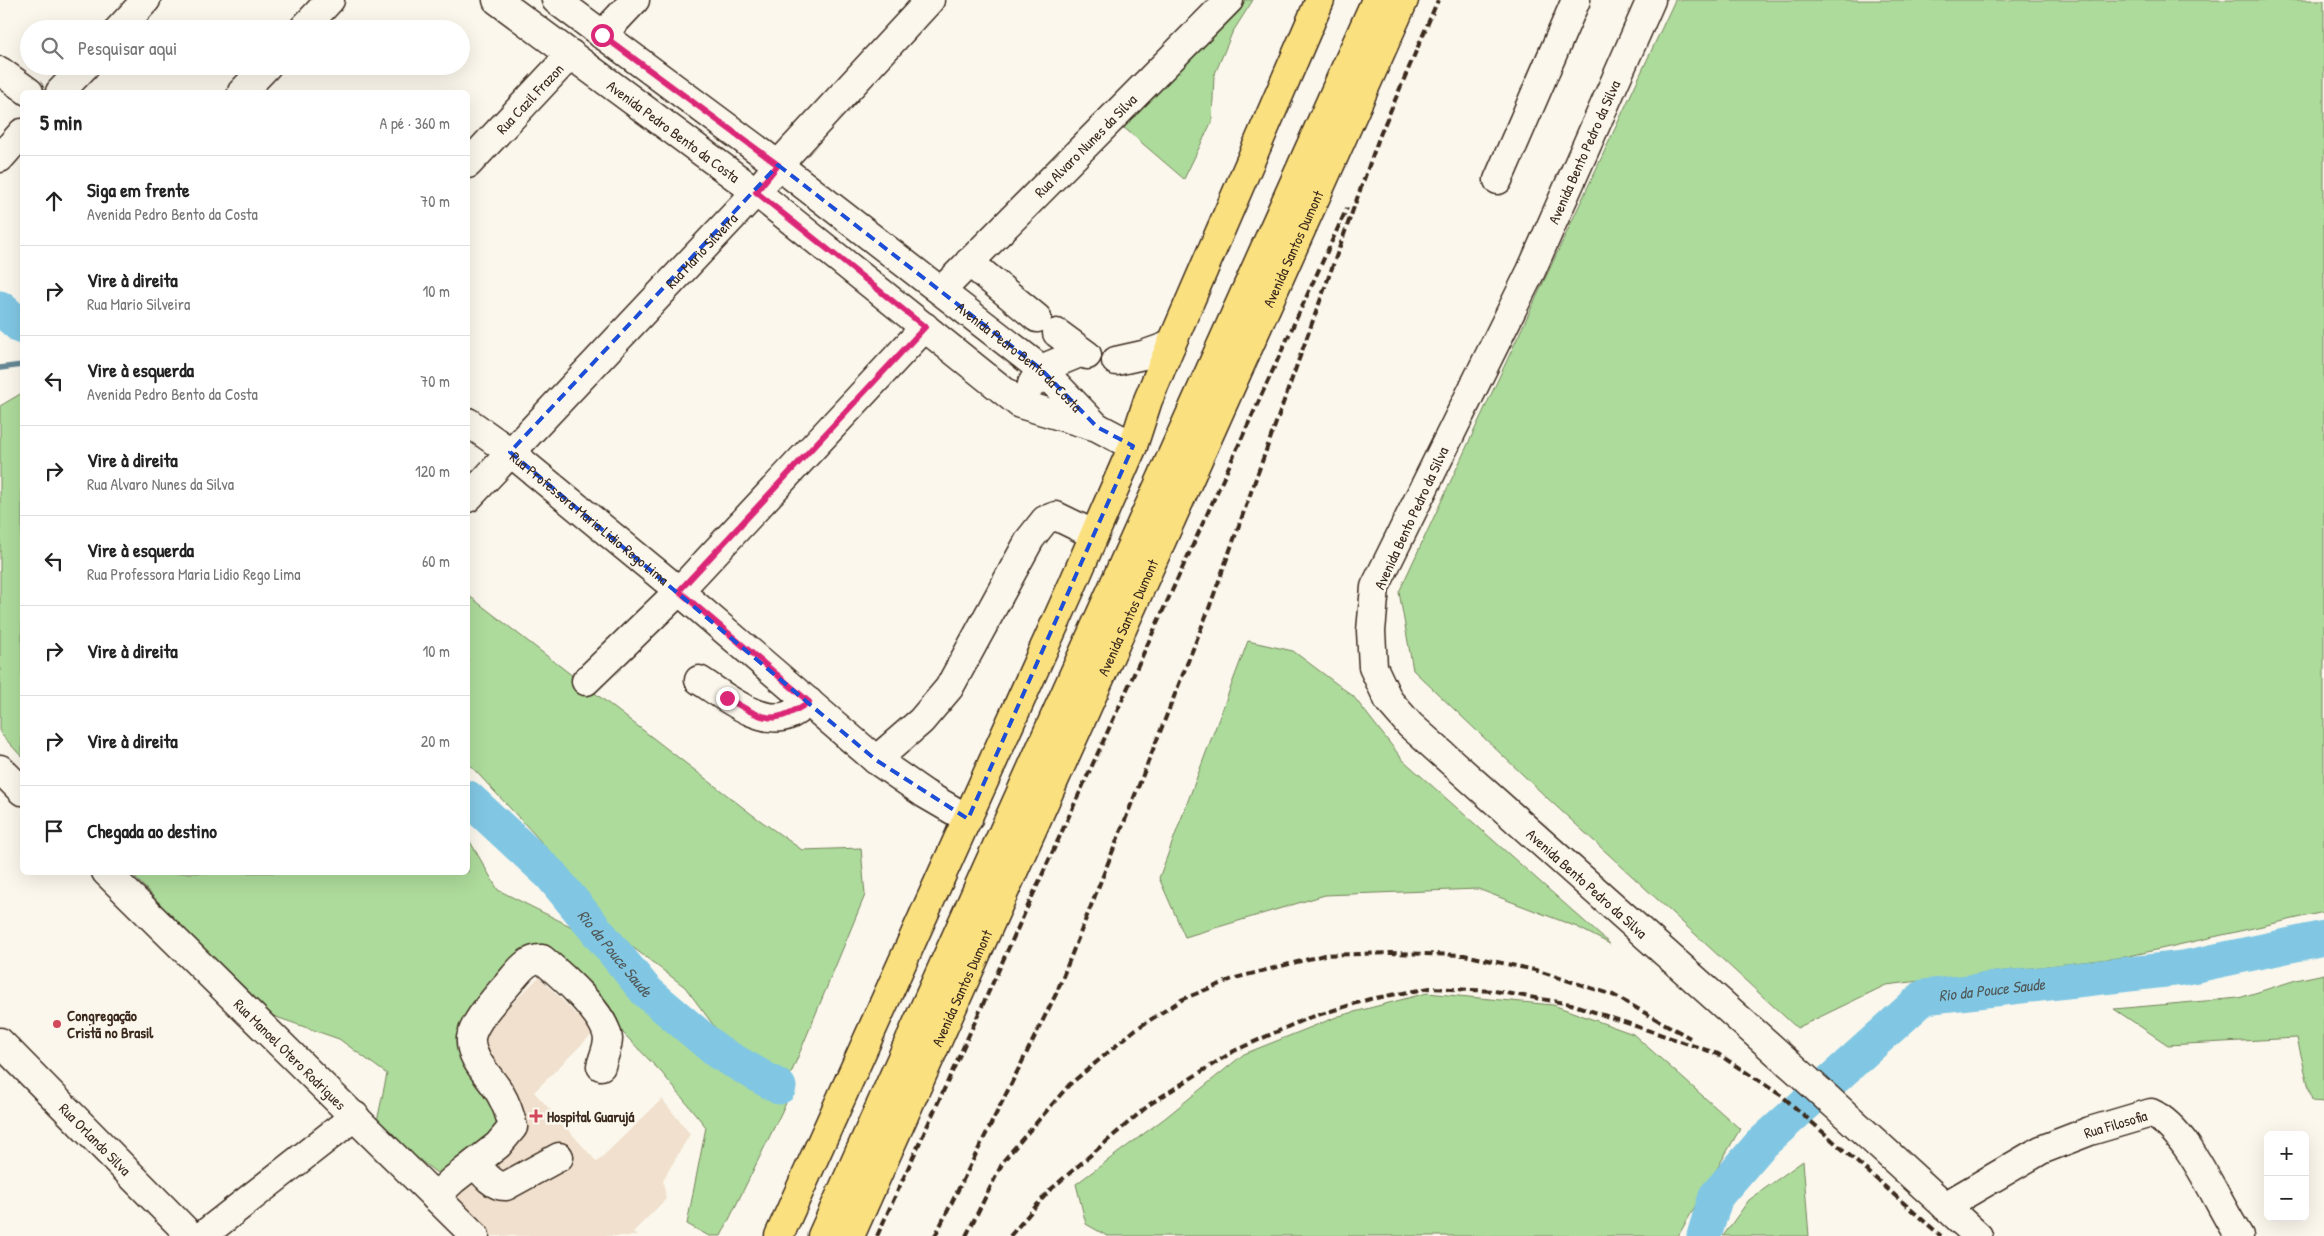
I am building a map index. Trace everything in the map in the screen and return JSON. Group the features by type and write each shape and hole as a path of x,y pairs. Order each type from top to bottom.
{"main road":[{"path":"779,1236 968,819 1133,446 1148,400 1171,345 1320,0"},
{"name":"Avenida Santos Dumont","path":"822,1236 1376,0"},
{"name":"Avenida Santos Dumont","path":"850,1236 1404,0"}],"street":[{"path":"127,20 146,0"},
{"path":"311,20 330,0"},
{"name":"Avenida Pedro Bento da Costa","path":"496,0 756,192 1020,404 1097,427 1133,446"},
{"name":"Avenida Pedro Bento da Costa","path":"556,0 778,165 941,291 1041,370 1097,427"},
{"path":"602,35 635,0"},
{"name":"Rua Mario Silveira","path":"470,496 756,192 778,165 930,0"},
{"name":"Rua Alvaro Nunes da Silva","path":"941,291 1228,0"},
{"path":"1498,180 1576,0"},
{"name":"Avenida Bento Pedro da Silva","path":"1651,0 1531,271 1375,587 1371,631 1373,667 1389,701 1410,725 1802,1074 1978,1236"},
{"name":"Rua Cazil Frazon","path":"470,162 571,54"},
{"path":"0,70 26,90"},
{"path":"62,90 76,75"},
{"path":"244,90 258,75"},
{"path":"0,158 20,136"},
{"path":"969,262 1047,326 1084,353 1041,370 1020,404"},
{"path":"586,681 679,591 925,327"},
{"path":"1116,361 1143,355 1171,345"},
{"name":"Rua Professora Maria Lidio Rego Lima","path":"470,423 510,452 679,591 876,760 925,794 968,819"},
{"path":"876,760 921,721 949,688 1020,556 1040,524 1048,518 1056,516 1093,534"},
{"path":"699,680 757,715 776,719 790,715 809,702"},
{"path":"0,769 20,789"},
{"name":"Rua Manoel Otero Rodrigues","path":"109,875 475,1236"},
{"path":"435,1197 453,1180 498,1145 513,1127 510,1114 502,1096 472,1049 471,1037 482,1017 525,965 535,959 542,959 586,1000 602,1023 608,1039 601,1066"},
{"name":"Rua Orlando Silva","path":"0,1042 191,1236"},
{"name":"Rua Filosofia","path":"1945,1206 2042,1150 2090,1131 2151,1113 2158,1116 2180,1136 2239,1236"},
{"path":"202,1236 354,1116"},
{"path":"475,1164 500,1187 506,1186 559,1158"}],"highlighted area":[{"path":"778,165 1041,369 1097,427 1133,446 968,819 876,760 510,452"}],"shaded area":[{"name":"Hospital Guarujá","path":"539,977 594,1032 534,1092 597,1162 662,1099 690,1134 663,1180 666,1199 633,1232 637,1236 484,1236 445,1197 484,1062 483,1032"}],"green space":[{"path":"1238,0 1253,0 1232,33 1214,76 1212,121 1184,179 1122,126"},
{"path":"1675,0 2324,0 2324,912 2125,957 1886,985 1797,1028 1544,795 1413,670 1399,592"},
{"path":"20,394 20,755 0,733 0,406"},
{"path":"470,597 754,816 802,850 861,848 865,895 790,1076 726,1042 685,987 631,946 535,835 470,765"},
{"path":"1248,641 1293,651 1353,696 1403,760 1610,944 1577,927 1478,889 1325,895 1185,937 1159,878"},
{"path":"470,841 498,890 604,943 696,1045 786,1103 721,1236 709,1236 687,1224 706,1127 662,1073 551,959 487,982 468,1032 508,1131 442,1177 376,1126 387,1074 339,1039 262,1012 133,875 470,875"},
{"path":"2324,974 2324,1102 2312,1101 2297,1038 2168,1045 2114,1009 2239,998 2296,980"},
{"path":"1427,993 1553,1005 1633,1034 1740,1129 1678,1236 1107,1236 1086,1224 1076,1184 1165,1118 1244,1054 1339,1016"},
{"path":"1803,1161 1809,1236 1723,1236 1749,1200"}],"waterway":[{"name":"Rio da Pouce Saude","path":"0,308 20,325"},
{"path":"0,368 20,365"},
{"name":"Rio da Pouce Saude","path":"470,800 551,875 646,991 718,1052 779,1087"},
{"name":"Rio da Pouce Saude","path":"1704,1236 1716,1196 1760,1145 1924,997 2183,968 2324,938"}],"railway":[{"path":"935,1236 1056,994 1208,611 1380,135 1438,0"},
{"path":"877,1236 1347,208"},
{"path":"966,1236 1004,1160 1069,1085 1136,1029 1183,999 1235,978 1324,955 1391,953 1464,955 1535,970 1613,995 1690,1038"},
{"path":"1010,1236 1050,1190 1150,1104 1234,1051 1305,1019 1370,999 1430,988 1494,991 1571,1004 1718,1054 1782,1096 1941,1236"}],"place":[{"name":"Congregação Cristã no Brasil","path":"57,1024"},
{"name":"Hospital Guarujá","path":"536,1116"}],"route":[{"path":"602,35 778,165 756,192 925,327 679,591 809,702 790,715 776,719 757,715 727,698"}]}
